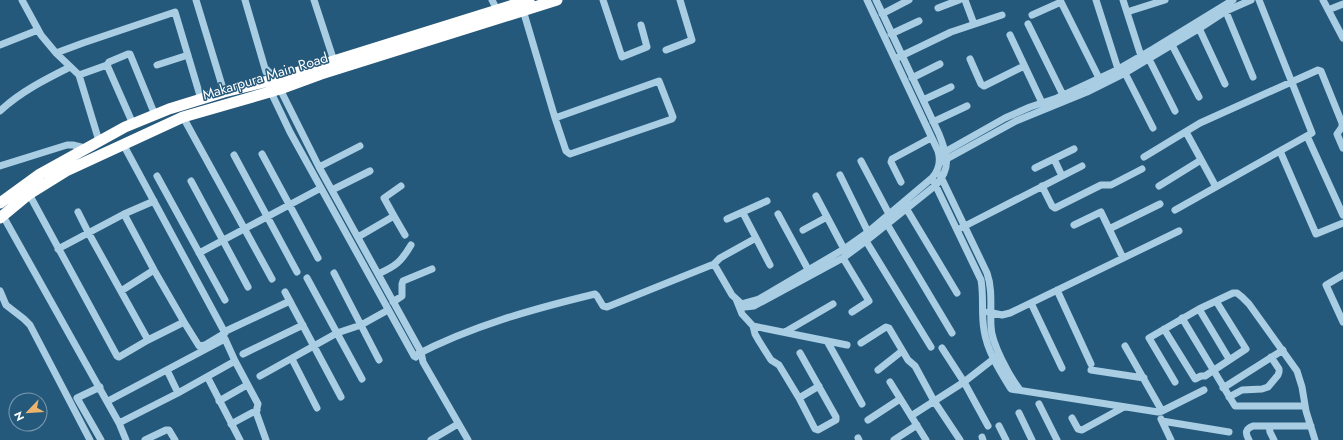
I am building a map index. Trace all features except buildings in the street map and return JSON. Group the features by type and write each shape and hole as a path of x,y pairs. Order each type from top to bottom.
{"highway":[{"name":"Makarpura Main Road","path":"0,203 40,174 85,148 133,124 169,109 224,92 273,85 334,61 529,0"},
{"name":"Makarpura Main Road","path":"2,217 29,194 66,171 183,117 497,9 523,10 557,0"}],"street":[{"path":"22,0 38,30 56,53 79,75 99,141"},
{"path":"196,0 224,92"},
{"path":"245,0 266,69 290,132 414,356 423,362"},
{"path":"314,0 334,61"},
{"path":"603,0 622,57 647,47 641,25"},
{"path":"666,50 692,40 680,0"},
{"path":"809,272 842,258 887,224 936,185 942,178 946,167 947,155 923,100 867,0"},
{"path":"876,0 932,138 939,159 938,172 987,274 990,283 992,333 997,356"},
{"path":"882,14 909,0"},
{"path":"938,8 959,0"},
{"path":"965,0 974,24"},
{"path":"1096,0 1118,69"},
{"path":"1123,0 1141,56"},
{"path":"1127,12 1165,0"},
{"path":"1043,106 1063,95 1085,89 1099,78 1198,25 1225,8 1233,0"},
{"path":"1225,8 1251,0"},
{"path":"1175,210 1312,132 1259,0"},
{"path":"1323,0 1343,38"},
{"path":"1032,15 1062,2 1099,78"},
{"path":"1328,10 1343,4"},
{"path":"1225,8 1253,77"},
{"path":"523,10 555,118 568,153 570,154 672,119 673,117 659,81 555,118"},
{"path":"56,53 174,12 176,13 201,99"},
{"path":"898,57 940,37 1002,15"},
{"path":"891,34 919,20"},
{"path":"1028,24 1063,95"},
{"path":"939,159 1005,118 1043,106 1125,73 1172,45 1198,25"},
{"path":"1198,25 1225,84"},
{"path":"0,45 38,30"},
{"path":"1010,35 1043,106"},
{"path":"1172,45 1199,97"},
{"path":"79,75 107,65 109,62 130,54 155,115"},
{"path":"157,65 188,55"},
{"path":"970,59 981,84 984,86 1024,66"},
{"path":"1149,59 1175,112"},
{"path":"912,78 940,64"},
{"path":"107,65 133,124"},
{"path":"0,111 7,104 29,90 70,67"},
{"path":"1144,157 1200,123 1318,70 1321,71 1342,123 1342,127 1338,131 1337,135 1343,148"},
{"path":"1125,73 1153,128"},
{"path":"273,85 394,302 421,352 423,362 468,440"},
{"path":"923,100 951,87"},
{"path":"933,122 967,106"},
{"path":"183,117 272,279"},
{"path":"1186,132 1216,187"},
{"path":"1307,136 1343,215"},
{"path":"901,182 891,162 892,159 932,138"},
{"path":"123,144 225,333 205,346 199,346 154,270 124,214"},
{"path":"0,166 67,145 85,148"},
{"path":"319,167 360,146"},
{"path":"1035,168 1074,149"},
{"path":"1280,151 1316,235 1343,223"},
{"path":"262,154 318,258"},
{"path":"234,155 297,272"},
{"path":"1054,159 1062,176"},
{"path":"1159,186 1201,160"},
{"path":"861,161 889,214"},
{"path":"957,230 1082,166"},
{"path":"1042,186 1052,206 1055,208 1101,185 1111,185 1142,169"},
{"path":"332,190 370,171"},
{"path":"738,301 745,307 754,306 809,272 868,232 938,172"},
{"path":"840,175 868,232"},
{"path":"157,176 225,300"},
{"path":"932,178 981,280 986,341 1020,390 1160,412 1204,390"},
{"path":"191,181 248,287"},
{"path":"401,186 384,198 405,235"},
{"path":"199,253 321,188"},
{"path":"29,194 118,358 148,340 184,322"},
{"path":"816,196 844,249"},
{"path":"58,249 124,214 154,201"},
{"path":"727,219 767,201"},
{"path":"1109,229 1160,204"},
{"path":"906,208 957,293"},
{"path":"78,212 148,340"},
{"path":"1074,225 1100,212 1123,258"},
{"path":"743,213 770,265"},
{"path":"778,214 809,272"},
{"path":"358,237 394,216"},
{"path":"2,217 108,401 126,440"},
{"path":"803,230 827,217"},
{"path":"341,225 349,220"},
{"path":"887,224 952,333"},
{"path":"983,310 1002,314 1010,313 1179,231"},
{"path":"414,356 490,323 595,294 603,306 607,307 714,264 720,258 756,238"},
{"path":"866,240 931,347"},
{"path":"378,274 392,267 401,260 412,245"},
{"path":"971,259 979,256"},
{"path":"842,258 869,300 852,312"},
{"path":"714,264 738,301 742,314 753,326 755,334 771,360 779,365 816,430 836,420 836,417 800,353"},
{"path":"394,302 402,296 403,281 432,269"},
{"path":"121,291 154,270"},
{"path":"334,273 379,360"},
{"path":"1343,275 1326,285 1340,306 1343,322"},
{"path":"307,278 362,379"},
{"path":"0,290 6,305 30,325 90,440"},
{"path":"1057,290 1091,367 1144,378"},
{"path":"285,292 341,397"},
{"path":"1175,382 1149,340 1150,337 1199,309 1233,293 1237,293 1249,304 1298,371 1305,406 1315,440"},
{"path":"228,330 290,301"},
{"path":"1164,329 1195,379 1205,376 1246,349 1216,301"},
{"path":"1031,303 1062,368"},
{"path":"785,332 833,304"},
{"path":"1199,309 1229,359"},
{"path":"260,376 337,333 361,325 388,310"},
{"path":"1182,318 1234,405 1237,407 1305,406"},
{"path":"243,354 303,325"},
{"path":"753,326 847,345"},
{"path":"861,343 887,327 908,360 915,366 934,401 960,440"},
{"path":"108,401 225,339 258,404 256,410 266,440"},
{"path":"827,341 862,404"},
{"path":"1125,346 1144,378 1171,440"},
{"path":"942,348 964,382 988,426"},
{"path":"1224,388 1283,350"},
{"path":"878,370 902,351"},
{"path":"911,416 964,382 997,356"},
{"path":"1229,397 1242,390 1262,389 1268,386 1279,372 1279,369 1272,357"},
{"path":"292,359 317,408"},
{"path":"119,423 178,393 235,361"},
{"path":"167,370 178,393"},
{"path":"209,380 240,440"},
{"path":"890,382 926,440"},
{"path":"219,401 248,384"},
{"path":"799,398 819,386"},
{"path":"100,387 77,398 101,440"},
{"path":"868,420 900,399"},
{"path":"1039,404 1057,440"},
{"path":"1072,418 1078,429 1082,430 1124,407"},
{"path":"231,424 256,410"},
{"path":"1019,413 1032,440"},
{"path":"1162,421 1229,432"},
{"path":"431,440 458,424"},
{"path":"894,440 917,425"},
{"path":"999,426 1006,440"},
{"path":"1249,440 1246,434 1248,428 1252,426 1311,426"},
{"path":"1269,426 1274,440"},
{"path":"145,440 169,430 175,440"}]}
